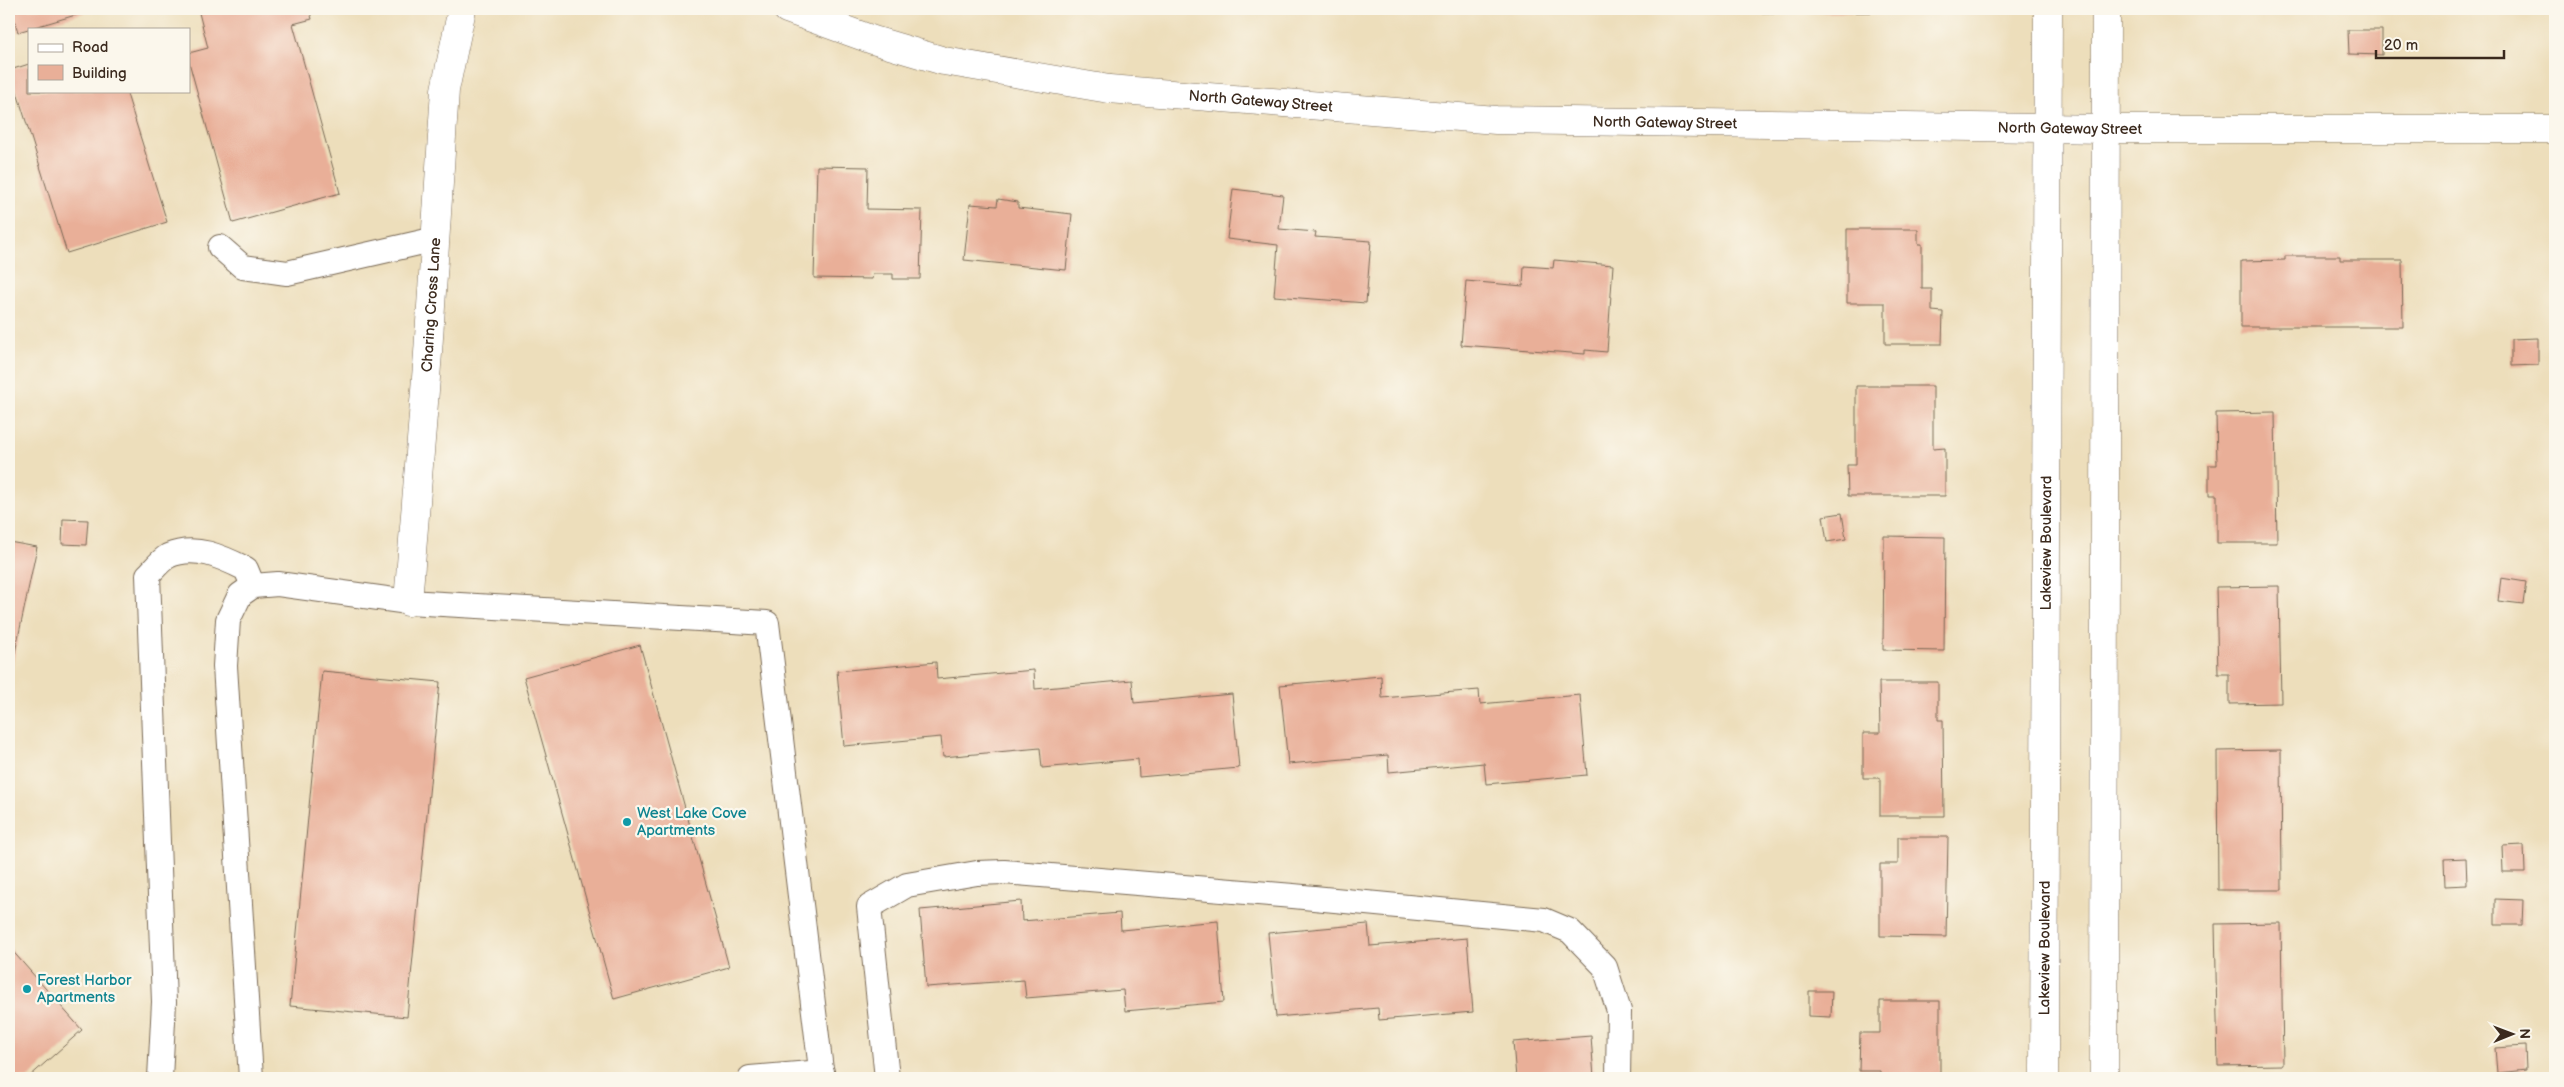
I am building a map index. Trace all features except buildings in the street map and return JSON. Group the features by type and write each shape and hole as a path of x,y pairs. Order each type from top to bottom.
{"street":[{"name":"Charing Cross Lane","path":"408,602 436,239 445,90 462,9"},
{"name":"North Gateway Street","path":"787,9 873,40 944,61 1110,89 1496,120 2106,129 2555,129"},
{"name":"Lakeview Boulevard","path":"2044,1078 2048,9"},
{"path":"2104,1078 2106,9"}],"lane":[{"path":"220,247 243,267 287,273 436,239"},
{"path":"160,1078 164,1002 148,575 168,556 194,551 220,556 246,569 253,586"},
{"path":"251,1078 225,666 228,620 240,595 253,586 278,584 408,602 767,623 822,1075 750,1078"},
{"path":"887,1078 869,907 907,885 967,874 1004,872 1293,896 1544,920 1570,932 1605,967 1619,1011 1618,1078"}],"place":[{"name":"West Lake Cove Apartments","path":"627,822"},
{"name":"Forest Harbor Apartments","path":"27,989"}]}
